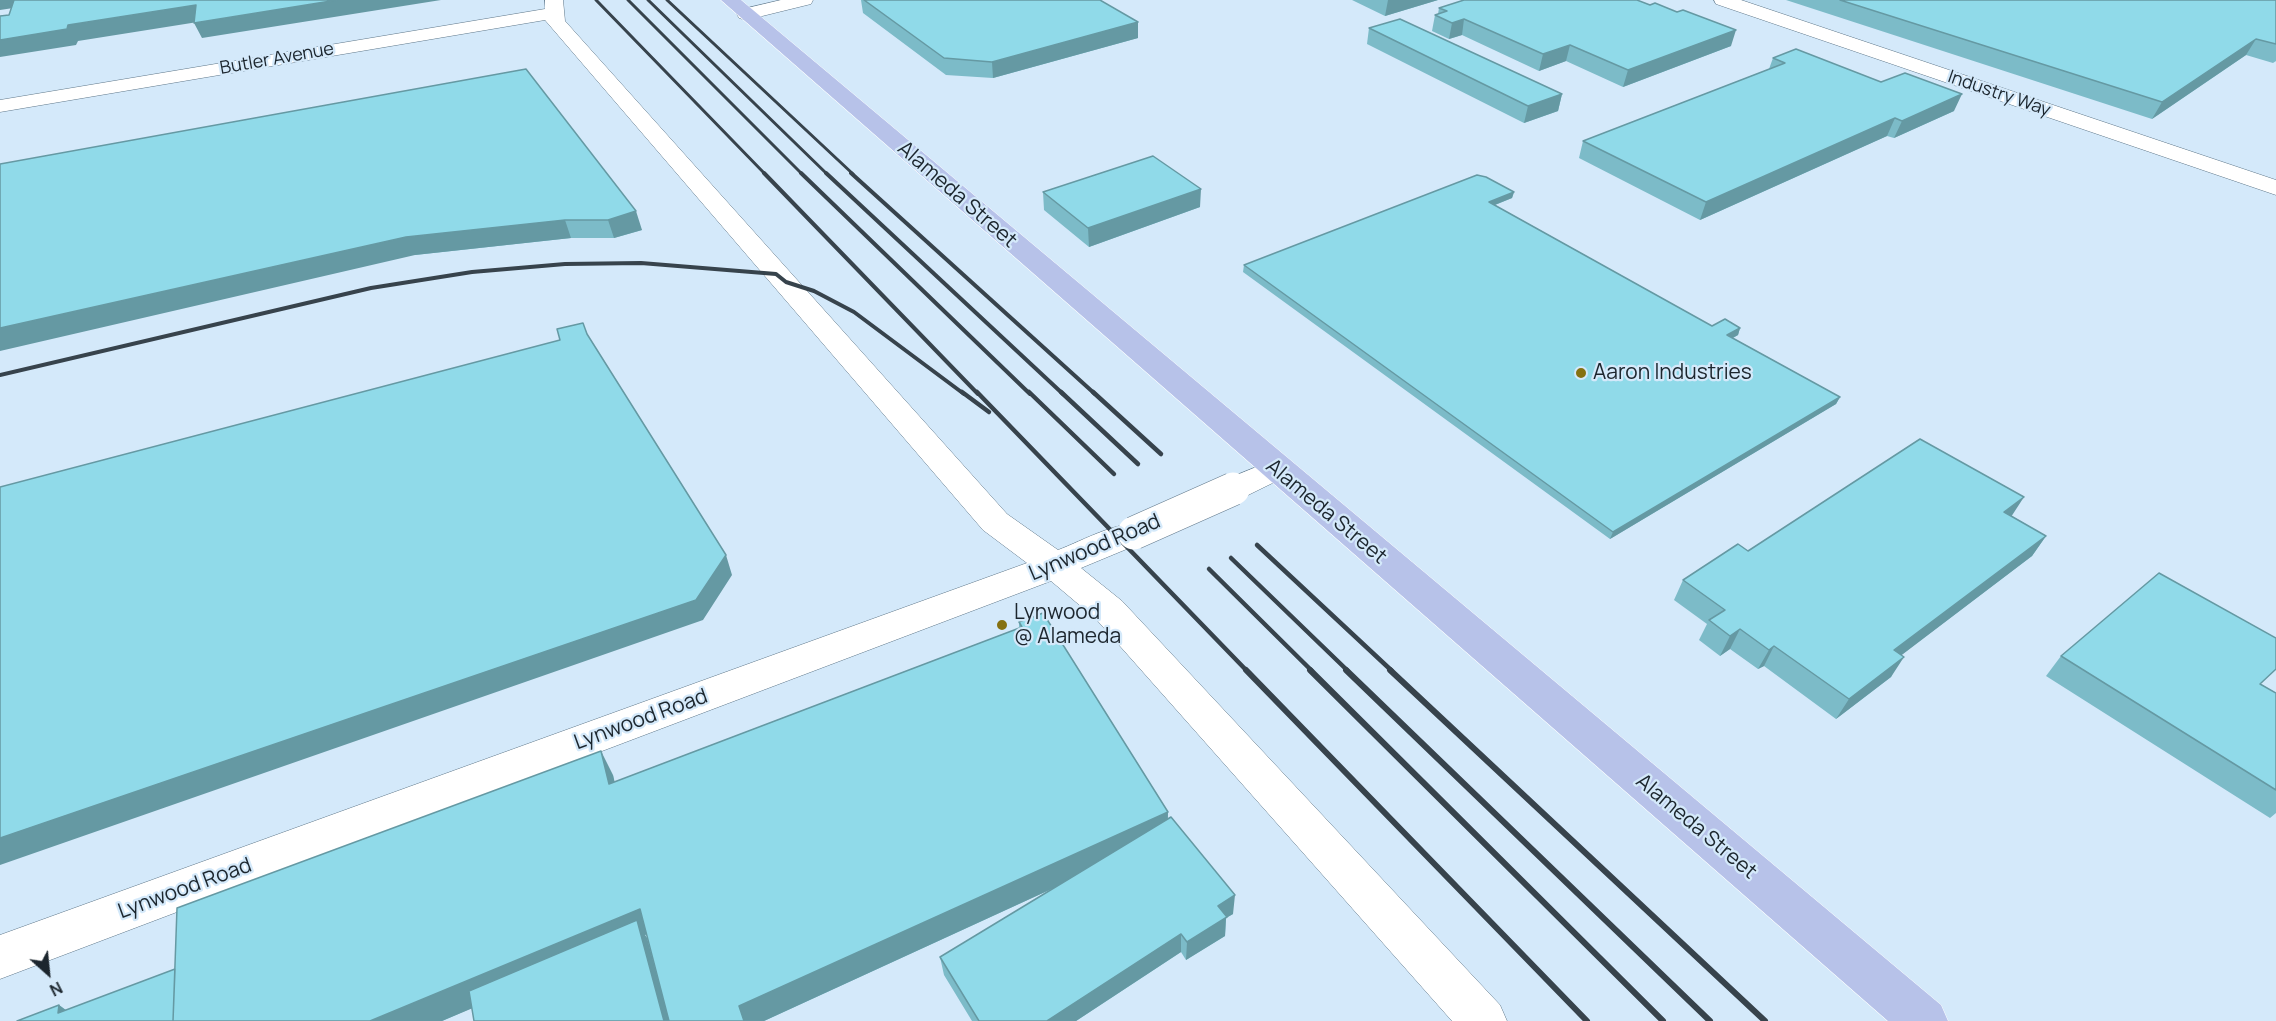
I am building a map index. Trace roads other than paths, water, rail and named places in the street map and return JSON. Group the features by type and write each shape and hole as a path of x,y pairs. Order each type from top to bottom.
{"main road":[{"name":"Alameda Street","path":"738,7 1924,1021"}],"street":[{"path":"738,7 804,0"},
{"name":"Industry Way","path":"1723,0 2276,188"},
{"path":"554,6 555,22 995,522 1056,566 1117,617 1484,1021"},
{"name":"Butler Avenue","path":"0,106 554,6"},
{"name":"Lynwood Road","path":"0,957 1056,566 1276,469"}],"railway":[{"path":"596,0 765,174"},
{"path":"628,0 801,173"},
{"path":"648,0 827,174"},
{"path":"667,0 853,174"},
{"path":"764,173 978,394"},
{"path":"801,173 1030,394"},
{"path":"826,173 1063,394"},
{"path":"851,173 1095,394"},
{"path":"0,375 371,288 472,272 565,264 641,263 776,274 786,282 814,291 854,312 964,394"},
{"path":"962,392 989,412"},
{"path":"977,392 1247,671"},
{"path":"1029,392 1114,474"},
{"path":"1061,392 1138,464"},
{"path":"1093,392 1161,454"},
{"path":"1257,545 1392,671"},
{"path":"1231,558 1348,671"},
{"path":"1209,569 1312,671"},
{"path":"1246,670 1587,1021"},
{"path":"1310,670 1663,1021"},
{"path":"1346,670 1710,1021"},
{"path":"1390,670 1765,1021"}],"place":[{"name":"Aaron Industries","path":"1581,373"},
{"name":"Lynwood @ Alameda","path":"1002,625"}]}
